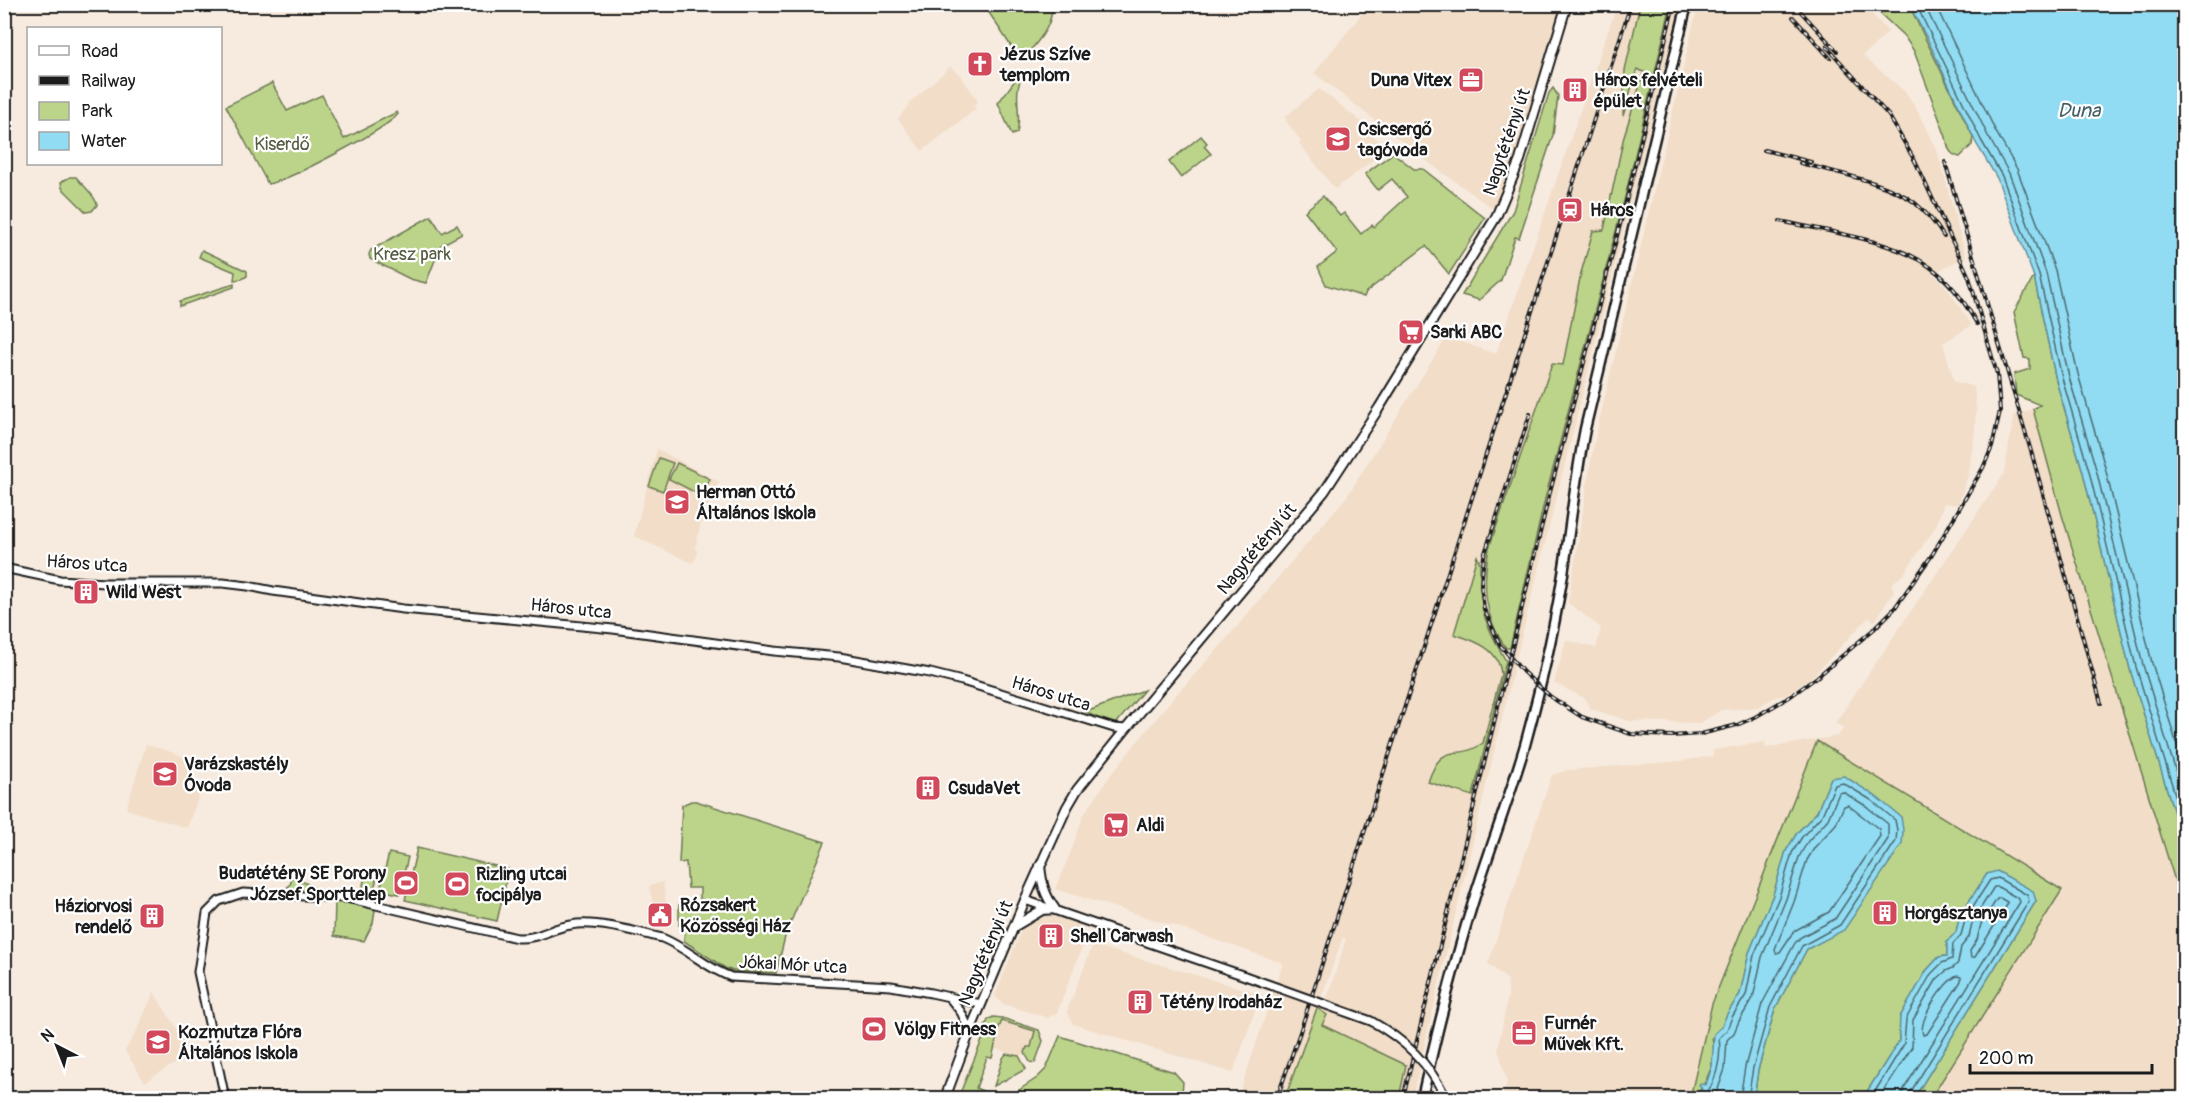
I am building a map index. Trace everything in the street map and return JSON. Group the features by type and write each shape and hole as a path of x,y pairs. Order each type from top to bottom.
{"main road":[{"name":"Nagytétényi út","path":"945,1098 981,1004 1040,865 1077,790 1324,492 1496,218 1512,181 1567,4"},
{"path":"1422,1098 1454,969 1475,897 1512,788 1538,695 1555,617 1566,554 1574,486 1585,429 1687,4"},
{"path":"1040,865 1042,888 1055,909"},
{"path":"1014,927 1042,910 1055,909"}],"street":[{"name":"Háros utca","path":"4,568 60,580 240,585 403,609 602,627 774,651 819,654 930,673 1114,728 1126,729"},
{"name":"Jókai Mór utca","path":"225,1098 198,977 207,914 219,901 243,893 346,898 517,938 535,938 566,926 579,924 627,930 673,942 715,970 731,977 908,988 981,1004"},
{"path":"1025,900 1371,1021 1390,1031 1422,1059 1435,1076 1446,1098"},
{"path":"949,998 962,1012 970,1031"}],"shaded area":[{"path":"1369,5 1564,5 1534,92 1519,155 1495,210 1436,168 1314,73"},
{"path":"1617,5 1640,5 1625,70 1623,113 1638,69 1644,71 1624,136 1604,231 1593,231 1581,273 1563,366 1486,563 1486,606 1498,638 1506,648 1501,651 1494,641 1481,608 1478,557 1454,634 1475,641 1487,649 1500,663 1501,674 1483,743 1477,748 1444,755 1432,769 1428,782 1473,795 1545,499 1625,197 1671,5 1680,5 1518,651 1412,1098 1399,1098 1406,1065 1322,1025 1327,1016 1323,1011 1346,939 1343,937 1285,1098 1238,1098 1283,963 1178,927 1055,889 1084,814 1112,773 1168,704 1223,643 1347,496 1447,337 1496,354"},
{"path":"1698,5 1864,5 1888,32 1863,56 1904,91 1916,108 1938,153 1966,257 1933,273 1947,288 1972,325 1943,343 1954,381 1974,387 1975,429 1969,472 1958,505 1944,503 1936,526 1903,575 1891,584 1894,591 1875,621 1869,617 1811,678 1786,695 1775,697 1758,707 1721,710 1700,723 1629,721 1589,708 1586,699 1554,683 1566,640 1596,648 1601,628 1568,603 1594,443"},
{"path":"950,67 961,76 978,101 973,105 976,109 922,151 898,119 910,103"},
{"name":"Csicsergő tagóvoda","path":"1319,89 1373,131 1374,137 1386,146 1386,150 1335,189 1299,143 1301,141 1286,121 1286,116"},
{"path":"2033,409 2062,515 2184,910 2184,1098 1931,1098 2062,890 1817,741 1712,1003 1690,1098 1502,1098 1507,1081 1498,1049 1508,996 1508,980 1488,964 1552,775 1568,770 1681,761 1713,756 1713,750 1765,742 1766,748 1838,736 1844,728 1835,723 2004,474 2014,415"},
{"name":"Herman Ottó Általános Iskola","path":"657,449 719,482 701,523 695,548 697,557 692,563 634,536"},
{"name":"Varázskastély Óvoda","path":"146,744 198,761 188,788 200,793 187,828 126,809"},
{"path":"663,882 667,909 657,911 654,910 649,886"},
{"path":"1049,913 1077,923 1084,931 1085,940 1057,1013 1048,1018 1003,1004 995,996 1024,924 1039,914"},
{"path":"1093,945 1261,994 1233,1073 1073,1024 1067,1011"},
{"name":"Kozmutza Flóra Általános Iskola","path":"154,992 191,1053 145,1082 125,1051"},
{"path":"1002,1021 1035,1030 1031,1048 1027,1047 1025,1053 1019,1056 993,1048"}],"green space":[{"path":"984,5 1052,5 1052,13 1043,34 1020,60"},
{"path":"1640,5 1671,5 1625,197 1545,499 1510,648 1506,648 1489,613 1486,575 1489,548 1552,364 1563,365 1581,273 1593,231 1604,230 1624,136 1644,72 1637,69 1623,116 1625,70"},
{"path":"1871,5 1909,5 1973,137 1972,145 1960,157 1953,155 1948,148 1914,51 1904,36"},
{"path":"1019,75 1018,127 1017,133 1012,135 998,103"},
{"name":"Kiserdő","path":"272,83 287,111 322,95 344,139 397,112 398,114 376,131 336,154 268,184 226,106"},
{"path":"1553,88 1558,96 1553,135 1519,238 1515,237 1501,280 1479,300 1462,295 1513,211 1549,93"},
{"path":"1201,136 1207,143 1204,146 1211,154 1181,178 1169,162"},
{"path":"1393,153 1414,169 1423,169 1485,218 1449,274 1426,246 1366,292 1364,297 1326,285 1318,267 1337,252 1305,211 1323,196 1340,216 1344,213 1361,234 1372,225 1374,227 1407,197 1392,179 1378,190 1365,174"},
{"path":"70,177 76,177 94,198 97,205 92,211 86,212 62,188 61,182"},
{"name":"Kresz park","path":"431,216 442,233 457,225 462,234 441,245 426,283 410,279 370,259 371,250"},
{"path":"202,250 247,271 247,276 234,280 235,272 199,257"},
{"path":"2034,277 2056,380 2083,472 2130,669 2184,845 2184,910 2062,515 2033,409 2040,405 2016,395 2014,374 2030,369 2030,359 2024,358 2014,312"},
{"path":"234,284 234,287 180,306 180,301"},
{"path":"659,458 673,463 663,491 649,486"},
{"path":"677,463 710,479 702,496 669,479"},
{"path":"1477,556 1480,563 1480,592 1484,614 1506,661 1473,796 1428,782 1439,760 1451,754 1474,749 1483,743 1501,674 1496,658 1491,652 1478,643 1454,634"},
{"path":"1144,690 1116,724 1086,712"},
{"path":"1817,741 2062,890 1931,1098 1914,1098 2036,901 1987,874 1960,915 1956,932 1947,942 1947,956 1939,957 1927,970 1900,1017 1899,1041 1863,1098 1754,1098 1758,1070 1775,1009 1807,949 1822,941 1831,778 1817,812 1797,833 1786,851 1773,895 1749,953 1740,994 1722,1026 1712,1038 1714,1054 1707,1078 1694,1098 1690,1098 1712,1004"},
{"path":"691,801 825,842 786,933 776,973 733,971 684,941 685,925 679,925 679,905 700,903 700,888 688,888 686,862 679,863 682,805"},
{"name":"Rizling utcai focipálya","path":"417,848 509,869 497,921 405,900"},
{"path":"389,853 408,857 399,894 380,890"},
{"path":"287,869 298,874 296,878 324,893 284,890 290,885 292,878"},
{"path":"365,874 377,876 373,895 362,892"},
{"path":"335,902 358,904 375,910 373,923 364,941 334,936"},
{"path":"1317,1008 1327,1015 1322,1025 1406,1065 1399,1098 1285,1098"},
{"path":"993,1017 1039,1030 1043,1041 1035,1063 1030,1062 1025,1053 1027,1047 1031,1047 1035,1031 1002,1021 995,1036 997,1037 992,1058 987,1057 976,1088 985,1092 986,1098 958,1098 983,1038 980,1038 988,1020"},
{"path":"1060,1036 1174,1072 1183,1082 1182,1092 1178,1098 1027,1098 1019,1090 1046,1069"},
{"path":"1006,1054 1019,1056 1026,1069 994,1086 1003,1058"}],"water":[{"name":"Duna","path":"1909,5 2184,5 2184,845 2130,669 2083,472 2056,380 2034,277 1997,178 1976,143"},
{"path":"1844,776 1874,795 1901,817 1902,844 1844,930 1807,949 1775,1009 1758,1070 1754,1098 1691,1097 1696,1096 1702,1089 1700,1084 1706,1085 1712,1066 1714,1034 1722,1026 1740,994 1749,953 1773,895 1786,851 1797,833 1817,812 1831,778"},
{"path":"1997,871 2033,891 2036,901 1914,1098 1863,1098 1899,1041 1900,1017 1927,970 1939,957 1947,956 1947,942 1956,932 1960,915 1987,874"}],"railway":[{"path":"1277,1098 1631,4"},
{"path":"1403,1098 1548,500 1627,198 1674,4"},
{"path":"1801,12 1837,51"},
{"path":"1793,17 1830,58"},
{"path":"1530,414 1484,556 1481,585 1484,609 1500,645 1523,672 1551,697 1582,717 1631,734 1671,736 1701,734 1737,725 1791,696 1817,677 1894,609 1932,555 1983,468 1992,447 2000,411 1997,374 1969,277 1915,161 1889,116 1827,47"},
{"path":"1764,150 1811,162"},
{"path":"1945,162 2033,458 2101,703"},
{"path":"1800,163 1859,178 1903,195 1923,210 1944,237"},
{"path":"1780,221 1879,243 1915,258 1938,273 1951,286 1977,324"}],"place":[{"name":"Jézus Szíve templom","path":"980,64"},
{"name":"Duna Vitex","path":"1471,80"},
{"name":"Háros felvételi épület","path":"1575,90"},
{"name":"Csicsergő tagóvoda","path":"1338,139"},
{"name":"Háros","path":"1570,210"},
{"name":"Sarki ABC","path":"1411,332"},
{"name":"Herman Ottó Általános Iskola","path":"677,502"},
{"name":"Wild West","path":"86,592"},
{"name":"Varázskastély Óvoda","path":"165,774"},
{"name":"CsudaVet","path":"928,788"},
{"name":"Aldi","path":"1116,825"},
{"name":"Budatétény SE Porony József Sporttelep","path":"406,883"},
{"name":"Rizling utcai focipálya","path":"457,884"},
{"name":"Horgásztanya","path":"1885,913"},
{"name":"Rózsakert Közösségi Ház","path":"660,915"},
{"name":"Háziorvosi rendelő","path":"152,916"},
{"name":"Shell Carwash","path":"1051,936"},
{"name":"Tétény Irodaház","path":"1140,1002"},
{"name":"Völgy Fitness","path":"874,1029"},
{"name":"Furnér Művek Kft.","path":"1524,1033"},
{"name":"Kozmutza Flóra Általános Iskola","path":"158,1042"}]}
